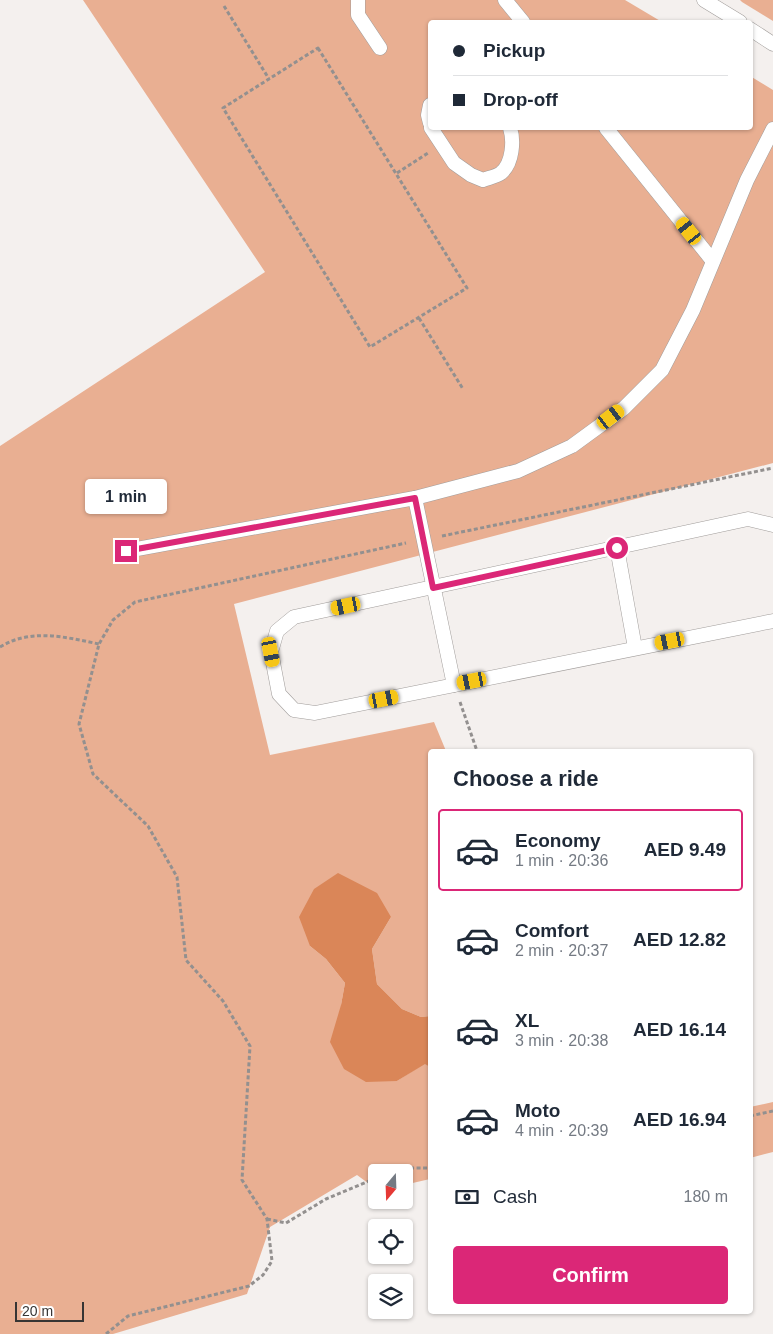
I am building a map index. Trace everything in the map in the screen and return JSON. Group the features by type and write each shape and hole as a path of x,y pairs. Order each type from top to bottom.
{"lane":[{"path":"358,0 358,15 380,48"},
{"path":"505,0 521,20"},
{"path":"704,0 736,20"},
{"path":"753,31 773,44"},
{"path":"126,551 415,498 518,470 572,446 624,408 662,370 693,310 712,260 747,180 773,129"},
{"path":"432,130 454,163 471,175 483,180 502,172 510,157 513,137 511,130"},
{"path":"608,130 712,260"},
{"path":"415,498 454,685"},
{"path":"773,525 748,519 294,617 277,631 271,652 279,694 294,710 315,713 773,620"},
{"path":"617,548 635,648"}],"path":[{"path":"224,6 269,79"},
{"path":"318,48 467,288 370,347 222,108 269,79 318,48"},
{"path":"397,174 442,144"},
{"path":"418,318 463,389"},
{"path":"106,1334 128,1316 249,1286 263,1275 272,1261 267,1219 242,1180 250,1046 223,1001 186,960 177,877 148,826 93,774 79,724 99,644 113,620 135,602 773,468"},
{"path":"0,647 32,635 64,637 99,644"},
{"path":"454,685 476,749"},
{"path":"753,1115 773,1111"},
{"path":"413,1168 428,1168"},
{"path":"267,1219 286,1223 326,1200 368,1182"}],"shaded area":[{"path":"83,0 625,0 659,20 428,20 428,130 753,130 753,78 773,90 773,463 234,604 270,755 434,722 445,749 428,749 428,1016 421,1017 402,1009 377,984 372,949 391,917 310,946 326,959 345,983 341,1005 397,1081 425,1063 428,1065 428,1179 413,1183 413,1164 368,1164 368,1183 357,1175 270,1227 247,1294 113,1334 0,1334 0,446 265,272"},
{"path":"740,0 773,0 773,21 742,2"},
{"path":"338,873 377,893 391,917 372,949 377,984 402,1009 421,1017 428,1016 428,1066 425,1064 397,1081 366,1082 344,1069 330,1042 341,1005 345,983 326,959 310,946 299,917 314,889"},
{"path":"773,1102 773,1152 753,1157 753,1106"}],"route":[{"path":"126,551 415,498 433,588 617,548"}]}
